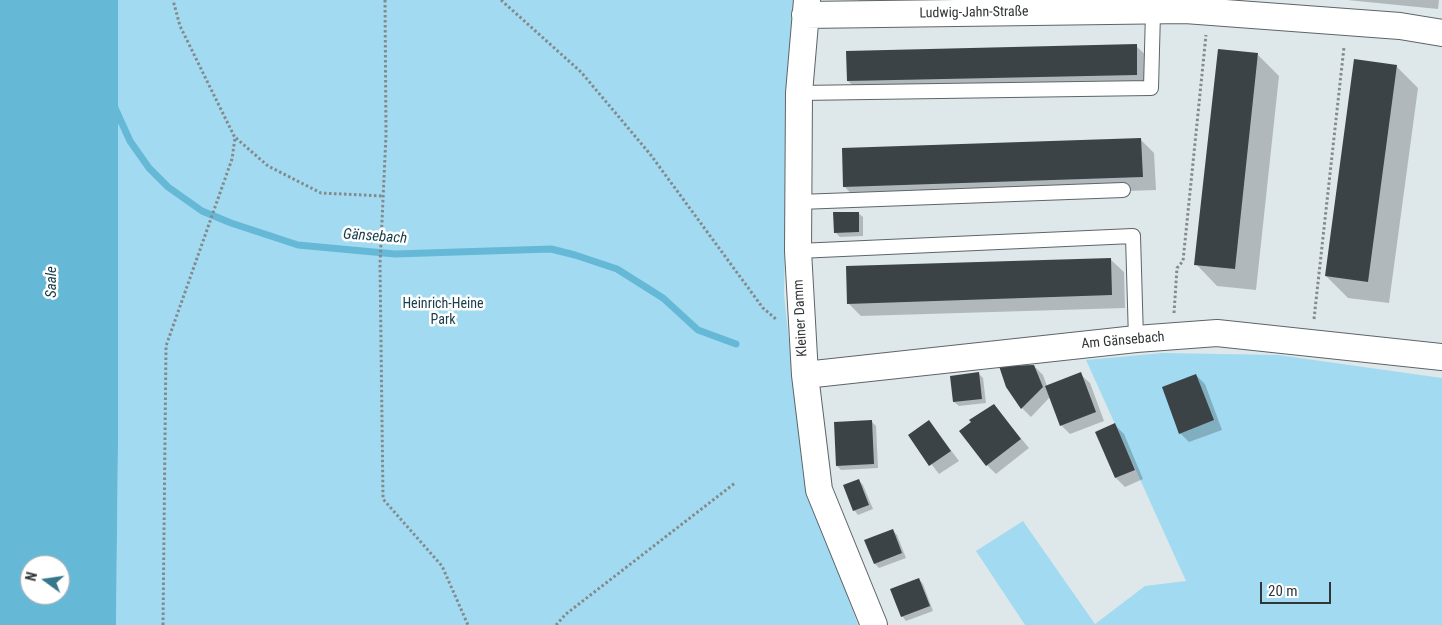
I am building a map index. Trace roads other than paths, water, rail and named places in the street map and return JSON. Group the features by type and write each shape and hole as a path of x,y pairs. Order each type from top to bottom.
{"street":[{"name":"Ludwig-Jahn-Straße","path":"806,7 1153,12 1193,8 1400,26 1442,33"},
{"name":"Kleiner Damm","path":"806,7 799,92 798,251 801,339 819,490 874,625"},
{"name":"Am Gänsebach","path":"805,375 1136,339 1218,333 1442,357"}],"lane":[{"path":"799,92 1150,88 1153,12"},
{"path":"799,202 1123,190"},
{"path":"798,251 1133,236 1136,339"}],"water":[{"name":"Saale","path":"0,0 118,0 116,625 0,625"}],"waterway":[{"name":"Gänsebach","path":"115,108 130,141 149,168 168,187 202,211 231,223 298,245 395,254 551,249 617,269 663,298 698,330 736,344"}],"park label":[{"name":"Heinrich-Heine Park","path":"443,312"}]}
